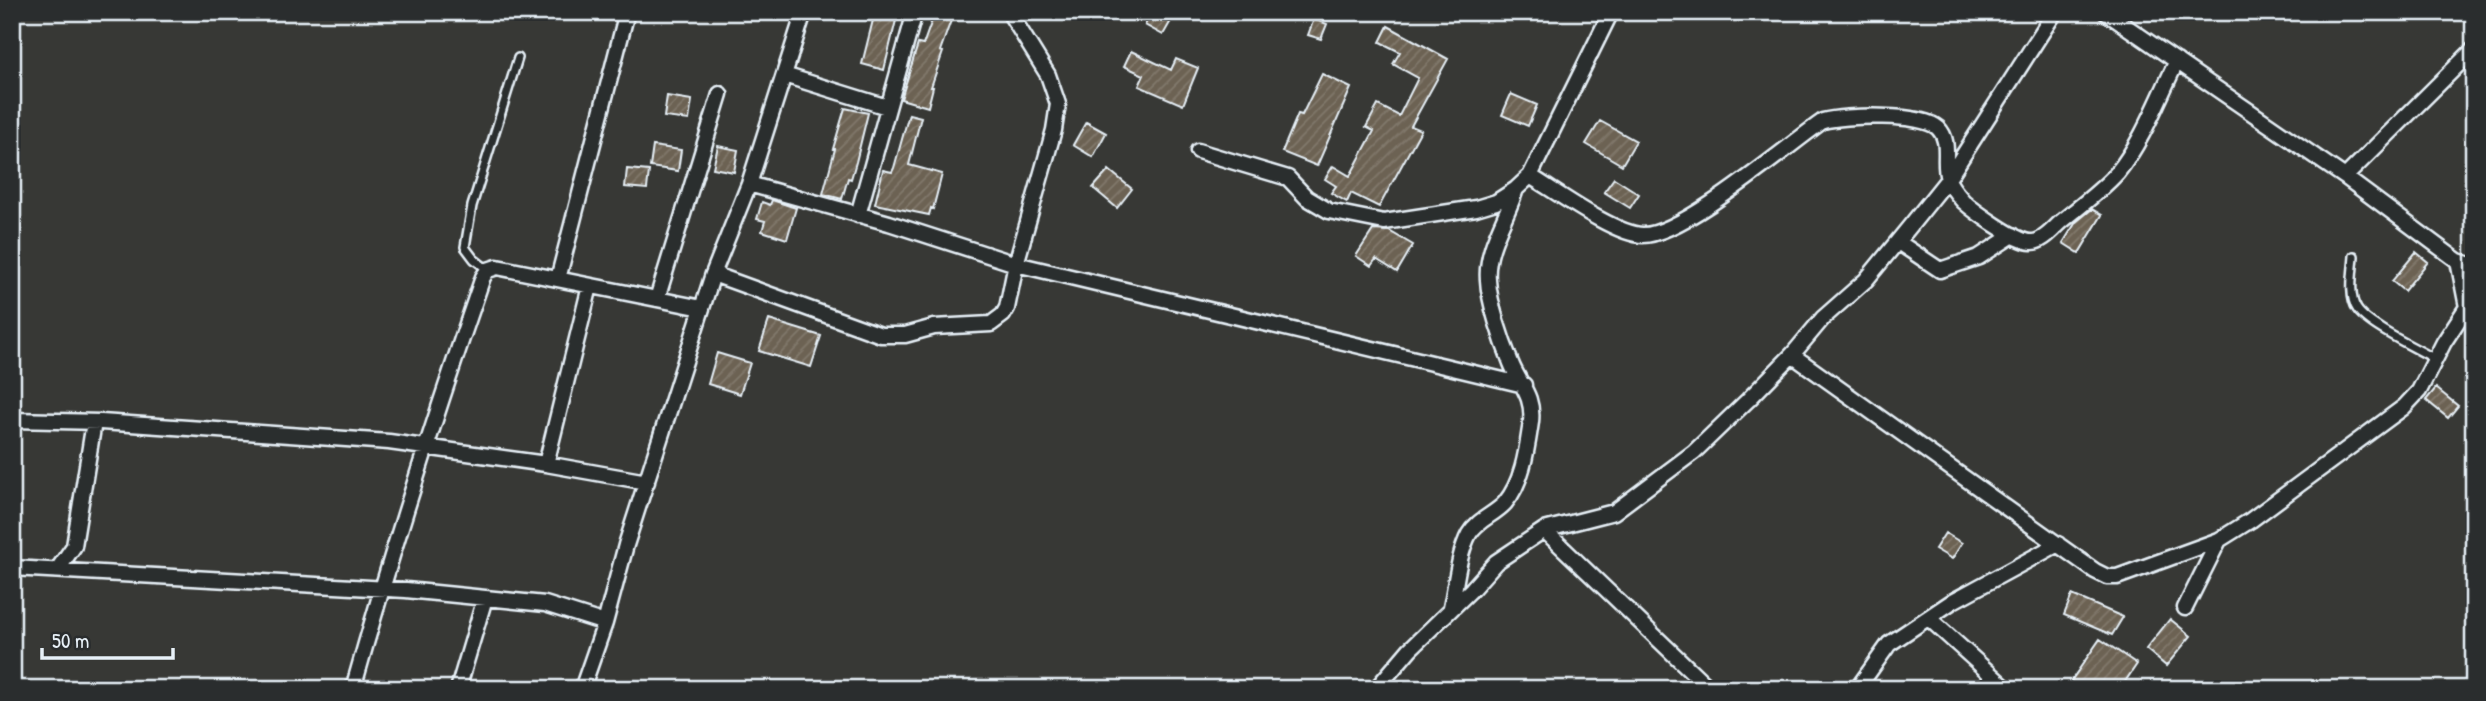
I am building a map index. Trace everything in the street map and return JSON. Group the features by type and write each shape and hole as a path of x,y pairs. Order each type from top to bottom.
{"street":[{"path":"558,279 627,12"},
{"path":"582,689 713,274 749,184 804,12"},
{"path":"858,215 915,12"},
{"path":"713,274 881,335 905,335 934,327 991,324 1003,315 1054,130 1058,104 1048,75 1009,12"},
{"path":"1198,151 1288,178 1307,198 1329,211 1384,222 1476,208 1496,202 1530,176 1611,12"},
{"path":"1376,689 1410,649 1496,562 1544,530 1614,512 1693,452 1792,355 1823,318 1866,280 1948,179 2055,12"},
{"path":"2105,12 2345,177 2458,261 2474,267"},
{"path":"2345,177 2474,50"},
{"path":"1530,176 1621,230 1644,235 1685,219 1747,178 1823,121 1859,117 1910,119 1936,126 1945,138 1948,179 1967,204 2013,235 2030,242 2041,239 2105,186 2119,171 2177,61"},
{"path":"785,75 887,107"},
{"path":"657,299 720,94"},
{"path":"749,184 1016,264 1524,385"},
{"path":"1451,607 1469,534 1479,522 1504,503 1515,487 1531,418 1524,385 1512,366 1488,280 1493,248 1516,189"},
{"path":"1898,242 1940,270 1979,257 2013,235"},
{"path":"1792,355 2095,571 2117,578 2219,540 2251,520 2404,407 2419,391 2470,302 2458,261"},
{"path":"353,689 381,588 426,446 483,277 488,270 496,267 702,308"},
{"path":"547,464 590,286"},
{"path":"12,421 94,422 426,446 647,482"},
{"path":"58,569 74,547 94,422"},
{"path":"1544,530 1710,689"},
{"path":"2185,608 2219,540"},
{"path":"1857,689 1889,644 1993,578 2057,544"},
{"path":"12,568 381,588 545,604 605,623"},
{"path":"458,689 485,598"},
{"path":"1931,616 1933,622 2007,689"}],"lane":[{"path":"488,270 464,247 472,206 518,58"},
{"path":"2354,256 2352,296 2357,310 2376,326 2435,359"}],"building":[{"path":"875,12 898,12 884,70 862,64"},
{"path":"935,12 954,12 940,51 943,52 931,87 928,107 901,99 918,44 923,45"},
{"path":"1152,12 1176,12 1163,35 1145,25"},
{"path":"1314,19 1327,24 1321,39 1308,35"},
{"path":"1388,26 1448,59 1411,126 1421,130 1379,207 1351,193 1347,202 1331,193 1336,186 1325,179 1333,166 1350,176 1374,131 1366,127 1378,105 1399,116 1418,78 1393,64 1400,52 1380,42"},
{"path":"1131,51 1171,70 1176,59 1198,68 1183,105 1139,86 1144,75 1124,66"},
{"path":"1322,74 1351,88 1317,166 1282,152 1298,114 1302,115"},
{"path":"1511,94 1537,105 1528,126 1502,115"},
{"path":"667,96 692,100 689,120 664,117"},
{"path":"845,108 868,113 851,179 848,178 842,199 823,194"},
{"path":"909,114 921,117 909,165 942,174 929,215 875,204 883,170 892,172 894,168"},
{"path":"1600,121 1636,141 1622,165 1586,144"},
{"path":"1086,122 1106,133 1093,157 1073,145"},
{"path":"653,146 681,150 678,171 650,167"},
{"path":"718,146 738,150 734,172 713,168"},
{"path":"627,169 649,171 647,189 625,187"},
{"path":"1109,170 1132,189 1117,208 1093,188"},
{"path":"1614,178 1639,194 1630,208 1604,192"},
{"path":"772,200 796,208 787,239 762,231 765,221 757,219 762,202 770,205"},
{"path":"2092,209 2102,215 2079,253 2063,243 2076,222"},
{"path":"1373,230 1389,231 1413,245 1397,272 1376,259 1371,266 1356,256"},
{"path":"2416,252 2428,262 2404,291 2392,281"},
{"path":"769,320 821,336 811,367 759,351"},
{"path":"717,353 750,363 740,394 708,384"},
{"path":"2436,388 2458,406 2448,418 2426,400"},
{"path":"1945,533 1962,543 1952,559 1935,549"},
{"path":"2072,595 2123,617 2112,635 2064,615"},
{"path":"2170,619 2191,636 2166,666 2146,649"},
{"path":"2100,639 2137,664 2120,689 2082,689 2071,681"}]}
